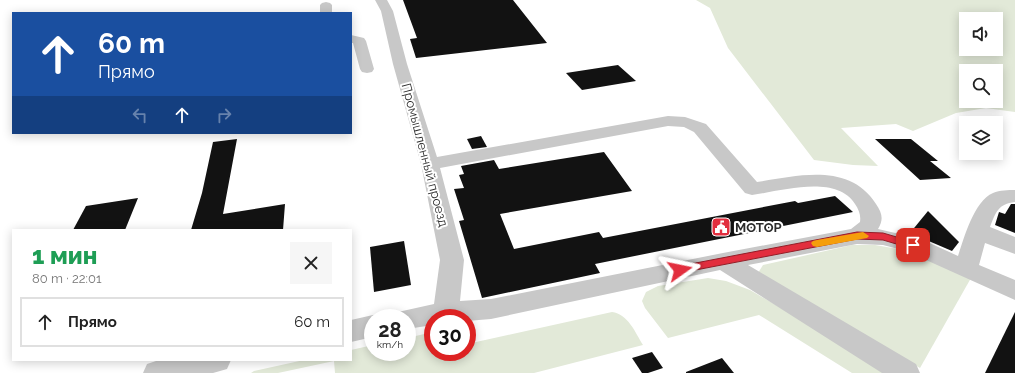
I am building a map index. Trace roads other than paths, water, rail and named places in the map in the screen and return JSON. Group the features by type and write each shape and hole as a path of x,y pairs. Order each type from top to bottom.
{"street":[{"name":"Промышленный проезд","path":"381,0 391,25 400,64 430,164 452,260 446,309"},
{"path":"352,40 360,41 368,69"},
{"path":"430,164 668,121 680,121 691,123 700,128 752,189 820,180 835,181 847,186 870,210 872,221 868,229 857,236"},
{"path":"966,268 982,219 992,203 1000,197 1015,196"},
{"path":"978,231 1015,246"},
{"path":"476,310 491,309 723,261 857,236 883,237 913,245 1015,291"},
{"path":"723,261 906,373"},
{"path":"352,331 364,328"},
{"path":"157,373 212,361"}],"place":[{"name":"МОТОР","path":"721,227"}]}
